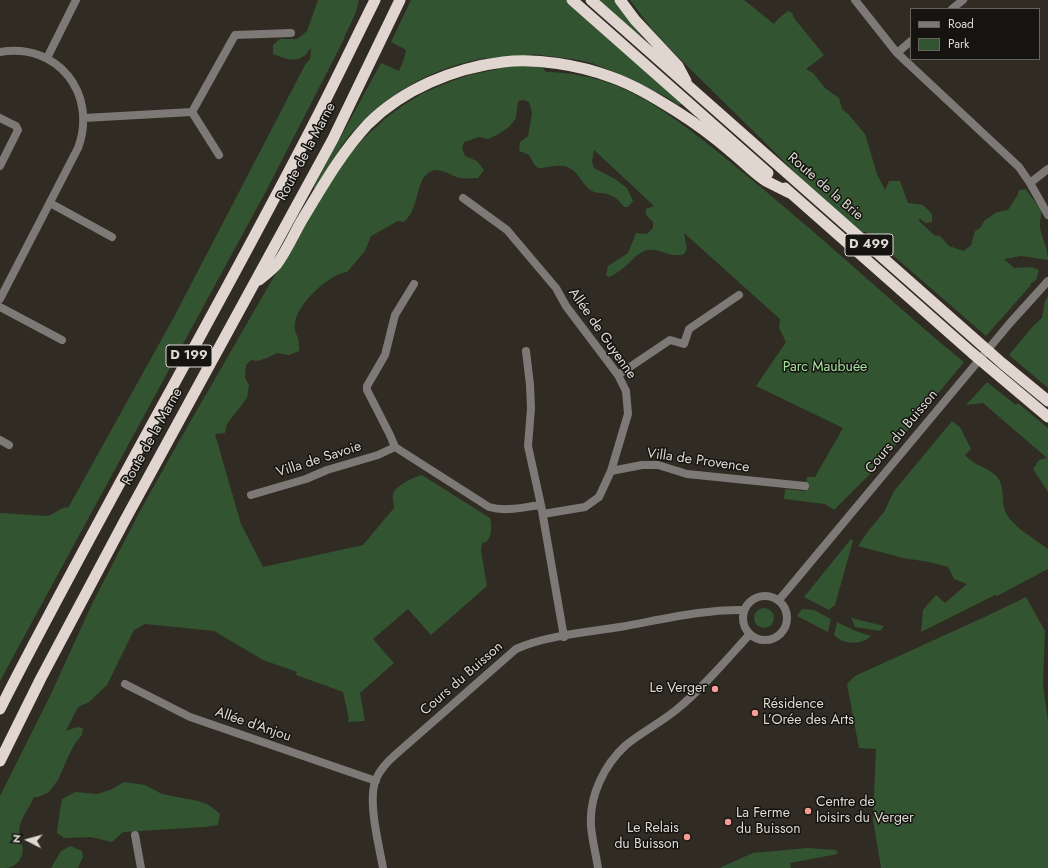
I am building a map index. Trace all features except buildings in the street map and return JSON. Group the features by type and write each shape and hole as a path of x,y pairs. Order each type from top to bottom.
{"highway":[{"name":"Route de la Marne","path":"0,710 59,596 215,310 313,125 375,0"},
{"name":"Route de la Marne","path":"0,761 41,678 333,139 400,0"},
{"name":"Route de la Brie","path":"572,0 972,353 1048,417"},
{"name":"Route de la Brie","path":"591,0 1002,363 1048,401"},
{"path":"620,0 635,20 678,66 690,89"},
{"path":"253,286 276,264 328,177 344,154 369,124 396,101 429,83 471,68 503,62 521,61 555,63 584,68 604,74 641,90 711,135 765,180 790,192"}],"street":[{"path":"47,58 76,0"},
{"path":"855,0 896,53 1012,160 1030,183 1048,215"},
{"path":"953,8 963,0"},
{"path":"192,112 235,35 292,33"},
{"path":"896,53 910,42"},
{"path":"0,52 28,52 47,58 59,67 69,77 81,100 84,118 83,130 78,148 0,299"},
{"path":"84,118 192,112"},
{"path":"192,112 219,155"},
{"path":"0,118 16,126 18,130 0,166"},
{"path":"1030,183 1048,169"},
{"name":"Allée de Guyenne","path":"463,198 507,230 556,288 566,306 618,375 626,391 628,414 611,470 598,497 585,507 543,514"},
{"path":"50,203 112,237"},
{"name":"Cours du Buisson","path":"779,600 1010,323 1048,282"},
{"path":"414,284 395,314 386,355 367,386 367,390 395,447 489,507 506,510 541,505"},
{"path":"618,375 670,340 684,344 689,328 739,295"},
{"path":"0,307 62,340"},
{"path":"526,351 531,408 528,446 543,514 564,637"},
{"path":"0,440 9,445"},
{"name":"Villa de Savoie","path":"251,495 306,479 327,470 378,455 395,447"},
{"name":"Villa de Provence","path":"611,470 642,465 658,465 687,474 806,486"},
{"path":"766,595 773,596 779,600 786,610 787,615 787,622 782,632 778,636 766,640 760,640 750,634 743,623 744,610 747,604 752,599 766,595"},
{"name":"Cours du Buisson","path":"383,868 373,804 376,781 384,767 395,755 516,649 530,644 564,637 718,611 744,610"},
{"path":"598,868 591,816 594,797 598,785 610,762 627,745 692,697 750,634"},
{"name":"Allée d'Anjou","path":"125,684 190,717 376,781"},
{"path":"135,835 141,868"}],"green space":[{"path":"318,0 359,0 356,12 340,47 265,193 0,681 0,513 48,516 63,508 68,508 174,317 305,65 310,59 311,48 304,56 293,59 273,54 273,45 280,39 297,39 307,31"},
{"name":"Parc Maubuée","path":"411,0 566,0 683,104 678,105 666,97 632,80 592,63 531,54 546,72 582,76 609,83 633,93 678,121 760,186 964,362 879,465 834,510 825,504 784,499 785,489 805,491 807,477 815,477 843,428 756,386 786,342 779,328 780,319 684,233 687,249 684,254 675,255 657,250 647,250 637,255 625,267 616,273 609,277 606,275 608,266 628,253 636,233 647,234 653,228 653,222 646,215 646,209 654,206 594,150 592,161 594,168 615,179 627,188 633,201 628,207 624,207 610,195 590,190 573,170 562,166 538,168 529,155 519,151 520,142 528,136 532,113 529,102 523,100 518,101 516,118 510,126 499,134 488,139 479,137 464,142 462,149 465,156 477,161 484,170 478,178 460,178 436,170 426,175 420,184 416,201 406,220 404,222 398,221 371,236 365,251 347,272 332,278 323,284 301,307 297,315 295,325 299,351 289,355 277,353 257,361 251,360 246,365 245,378 249,385 247,398 227,424 225,433 215,434 241,524 263,567 363,545 394,508 393,496 397,488 422,475 490,518 490,534 488,540 482,543 481,551 487,586 431,635 408,609 373,639 394,663 360,693 365,721 348,722 349,719 343,692 296,675 297,672 263,660 214,631 145,624 134,630 107,685 89,702 78,707 66,731 77,727 83,728 82,735 76,742 69,755 58,780 48,793 34,797 23,818 19,830 23,847 22,856 13,866 8,868 0,868 0,796 50,696 92,604 140,511 178,443 295,240 332,179 349,155 364,138 402,106 423,93 452,81 469,75 499,69 486,58 465,62 426,77 407,87 372,112 357,127 339,149 317,188 314,188 381,63 399,71 406,50 391,42"},
{"path":"598,0 614,0 641,36 638,36"},
{"path":"630,0 744,0 774,24 788,11 792,13 794,18 824,55 806,69 813,73 825,88 839,98 842,109 865,134 877,174 885,190 889,181 900,181 908,203 923,205 932,214 932,222 926,223 920,219 918,220 934,235 940,236 949,246 964,251 972,244 975,231 980,228 985,220 997,212 1008,210 1019,190 1025,189 1041,211 1040,227 1048,260 1021,256 1004,259 1014,268 1032,267 1039,270 1036,280 1030,284 1031,285 986,336 866,232 861,232 817,194 673,52 651,28"},
{"path":"1048,296 1048,388 1009,355 1034,325 1042,318 1045,301"},
{"path":"987,382 1016,405 1018,403 1048,428 1048,492 1033,469 1039,460 1047,458 983,403 966,405"},
{"path":"952,421 960,427 971,449 965,455 998,478 1001,486 1005,511 1008,517 1030,537 1048,549 1048,569 997,596 995,595 921,632 923,610 936,595 945,603 967,584 954,579 948,567 903,558 858,546 884,512 894,491"},
{"path":"851,539 853,541 835,605 829,610 804,597"},
{"path":"1026,597 1045,631 1043,684 1048,722 1048,868 881,868 873,820 876,749 859,748 847,684 855,676"},
{"path":"764,608 771,611 774,618 771,625 764,628 757,625 754,618 757,611"},
{"path":"802,609 814,610 831,619 828,632 797,616"},
{"path":"851,617 884,626 880,631 855,627"},
{"path":"837,622 853,630 871,636 858,642 852,643 842,641 834,635"},
{"path":"124,782 145,785 162,794 198,801 209,805 220,814 218,825 123,832 112,842 91,837 64,838 57,833 62,799 75,792 97,794 110,790"},
{"path":"70,846 82,851 83,857 78,868 51,868 61,851"},
{"path":"807,848 836,850 838,854 790,863 791,868 719,868 753,853"}],"place":[{"name":"Le Verger","path":"715,689"},
{"name":"Résidence L’Orée des Arts","path":"755,713"},
{"name":"Centre de loisirs du Verger","path":"808,811"},
{"name":"La Ferme du Buisson","path":"728,822"},
{"name":"Le Relais du Buisson","path":"687,837"}]}
